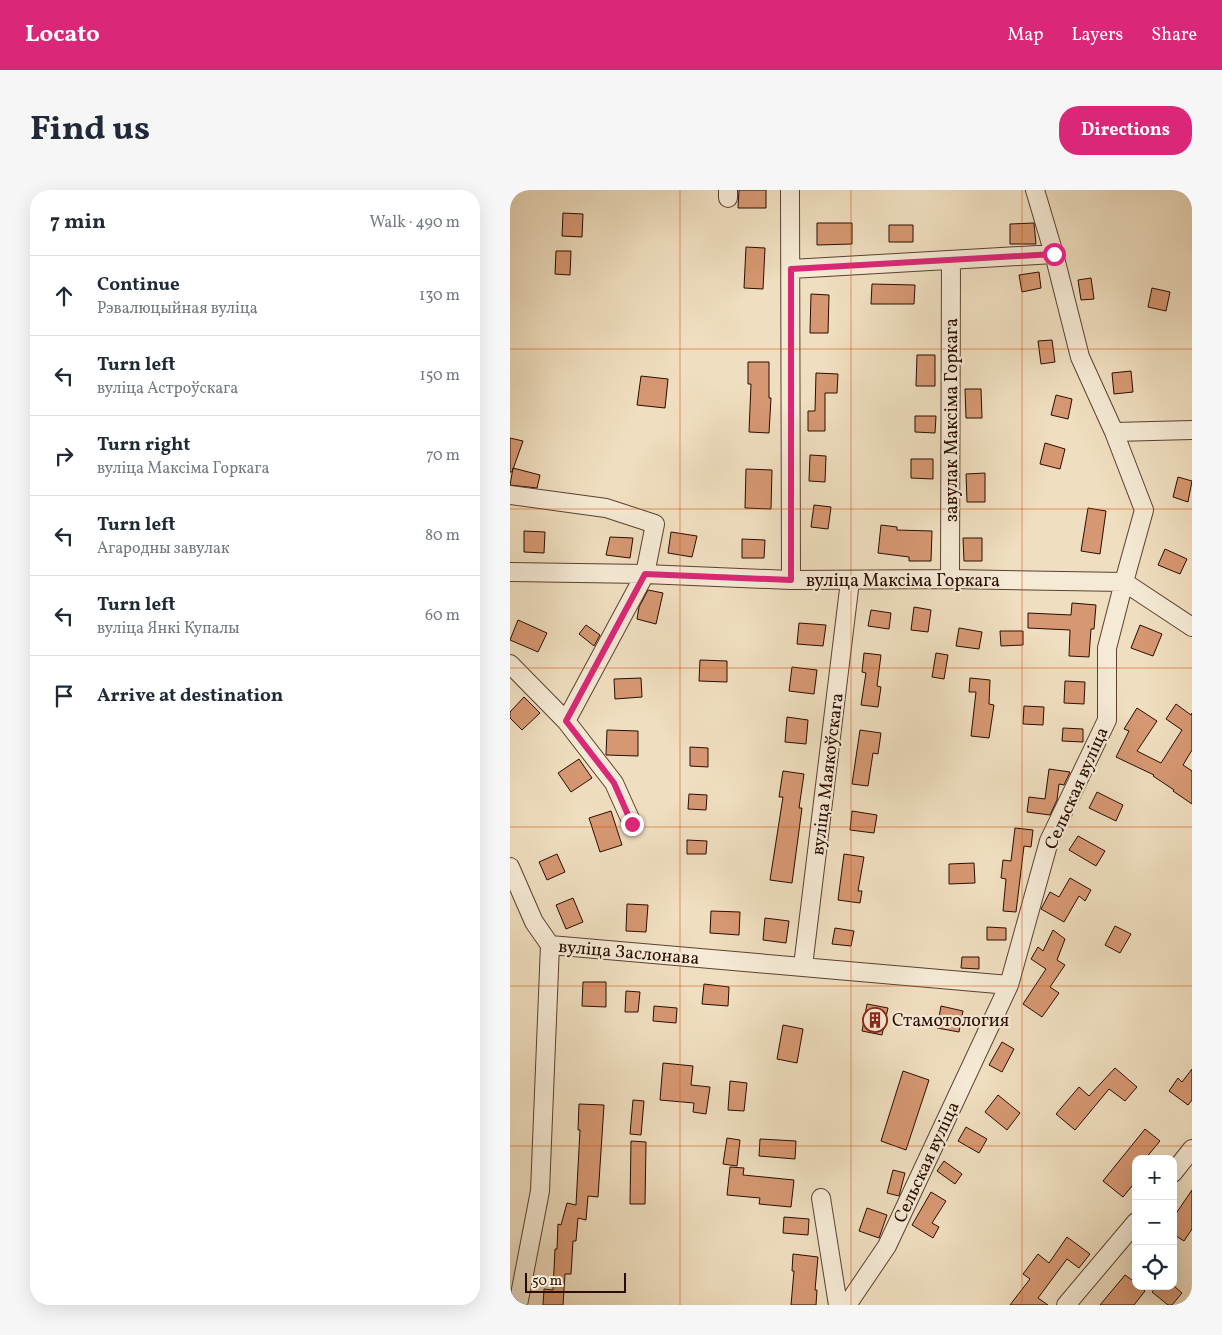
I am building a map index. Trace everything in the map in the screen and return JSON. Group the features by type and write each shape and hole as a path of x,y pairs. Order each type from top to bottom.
{"street":[{"path":"790,190 791,580"},
{"name":"Сельская вуліца","path":"847,1305 887,1246 1009,986 1049,841 1107,720 1108,648 1144,510 1114,432 1080,357 1054,254 1035,190"},
{"path":"791,269 1054,254"},
{"name":"завулак Максіма Горкага","path":"950,579 952,260"},
{"path":"1114,432 1192,430"},
{"path":"510,496 606,508 655,524 645,574 566,721"},
{"name":"вуліца Максіма Горкага","path":"510,572 645,574 850,581 950,579 1124,582"},
{"name":"вуліца Маякоўскага","path":"803,966 850,581"},
{"path":"1124,582 1192,627"},
{"path":"510,664 566,721 614,783 632,824"},
{"path":"510,868 534,922 550,945"},
{"name":"вуліца Заслонава","path":"518,1305 540,1191 550,945 803,966 1009,986"},
{"path":"1177,1168 1192,1149"},
{"path":"821,1198 838,1305"},
{"path":"1066,1305 1132,1227"}],"building":[{"path":"739,190 766,190 766,208 738,208"},
{"path":"563,213 583,214 582,237 562,236"},
{"path":"817,223 852,223 852,244 817,245"},
{"path":"1034,223 1036,244 1010,244 1010,224"},
{"path":"889,225 913,225 913,242 889,242"},
{"path":"746,247 765,248 763,289 744,288"},
{"path":"556,251 571,251 570,275 555,274"},
{"path":"1039,272 1041,288 1022,292 1019,275"},
{"path":"1091,278 1094,299 1081,300 1078,280"},
{"path":"872,284 915,285 914,304 871,304"},
{"path":"1152,288 1170,292 1166,311 1148,307"},
{"path":"811,294 829,295 828,333 810,333"},
{"path":"1052,340 1055,362 1041,364 1038,341"},
{"path":"917,355 935,355 935,386 916,386"},
{"path":"748,362 769,362 769,398 771,398 769,433 749,432 751,384 748,384"},
{"path":"1131,371 1133,392 1114,394 1112,373"},
{"path":"816,373 838,374 837,393 825,393 825,431 808,431 808,411 815,411"},
{"path":"641,376 668,379 665,408 637,405"},
{"path":"965,389 981,389 982,418 966,418"},
{"path":"1056,395 1072,399 1068,419 1051,415"},
{"path":"915,416 936,416 935,433 915,432"},
{"path":"510,438 523,441 512,472 510,472"},
{"path":"1045,443 1065,449 1060,469 1040,464"},
{"path":"810,455 826,456 825,482 809,481"},
{"path":"911,459 933,459 933,479 911,478"},
{"path":"513,468 540,475 537,488 510,485"},
{"path":"746,469 772,470 771,509 745,508"},
{"path":"985,473 985,502 967,502 966,474"},
{"path":"1178,477 1192,481 1188,502 1173,497"},
{"path":"814,505 831,507 828,529 811,527"},
{"path":"1088,508 1106,511 1100,554 1081,551"},
{"path":"881,525 897,527 897,530 932,531 931,561 909,561 909,557 878,553"},
{"path":"524,531 545,532 544,553 524,552"},
{"path":"671,532 697,536 692,557 668,553"},
{"path":"610,537 633,538 630,558 606,555"},
{"path":"963,538 982,538 982,561 964,561"},
{"path":"742,539 765,540 764,558 742,558"},
{"path":"1165,549 1187,559 1180,574 1158,565"},
{"path":"648,590 663,593 656,624 637,619 639,607"},
{"path":"1072,603 1096,605 1094,629 1091,629 1089,657 1069,656 1070,630 1028,628 1028,613 1071,615"},
{"path":"914,607 931,610 928,632 911,630"},
{"path":"871,610 891,613 889,629 868,626"},
{"path":"518,620 547,633 538,652 510,640"},
{"path":"799,623 826,625 823,646 797,644"},
{"path":"586,625 600,635 594,646 579,634"},
{"path":"1140,625 1162,634 1153,656 1131,648"},
{"path":"959,628 982,632 979,649 956,646"},
{"path":"1000,631 1023,631 1023,645 1001,646"},
{"path":"864,653 881,655 877,686 881,687 878,707 861,705 866,673 862,672"},
{"path":"936,653 948,655 944,679 932,677"},
{"path":"700,660 727,661 727,682 699,681"},
{"path":"792,667 817,670 814,694 789,691"},
{"path":"641,678 642,697 615,699 614,679"},
{"path":"970,678 990,680 989,704 994,705 989,738 971,736 976,692 969,692"},
{"path":"1065,681 1085,682 1084,704 1064,703"},
{"path":"524,697 540,713 522,730 510,718 510,712"},
{"path":"1176,704 1191,715 1192,713 1192,750 1183,765 1192,771 1192,804 1154,775 1116,757 1129,731 1124,729 1137,708 1157,721 1137,751 1161,763 1182,730 1166,719"},
{"path":"1024,706 1044,707 1043,725 1023,724"},
{"path":"787,717 808,720 806,744 785,742"},
{"path":"1063,728 1083,729 1083,742 1062,741"},
{"path":"607,730 638,731 638,756 606,755"},
{"path":"860,730 881,733 878,754 873,753 868,786 852,784"},
{"path":"690,747 708,748 708,767 690,766"},
{"path":"579,759 592,778 571,792 558,773"},
{"path":"1049,769 1070,772 1064,785 1059,784 1057,800 1050,815 1027,812 1029,797 1045,799"},
{"path":"783,771 804,774 799,808 802,808 792,883 770,880 783,797 779,797"},
{"path":"1097,792 1123,805 1116,821 1089,808"},
{"path":"689,794 707,795 706,810 688,809"},
{"path":"611,811 622,845 600,852 589,818"},
{"path":"852,811 877,815 874,833 850,830"},
{"path":"1015,828 1033,830 1031,847 1024,846 1016,912 1003,911 1006,879 1001,878 1003,860 1011,861"},
{"path":"1078,836 1105,851 1096,866 1069,850"},
{"path":"687,840 707,841 706,854 687,854"},
{"path":"557,854 565,872 547,880 539,862"},
{"path":"844,854 864,857 858,891 862,891 860,903 838,900"},
{"path":"974,863 975,883 949,884 949,864"},
{"path":"1070,878 1091,890 1085,901 1079,896 1064,922 1041,909 1050,892 1059,897"},
{"path":"573,898 583,922 566,929 556,905"},
{"path":"627,904 648,905 646,932 626,931"},
{"path":"711,911 740,912 739,935 710,933"},
{"path":"765,918 789,921 786,943 763,940"},
{"path":"1115,926 1131,934 1120,953 1105,945"},
{"path":"987,927 1006,928 1006,940 987,940"},
{"path":"835,928 854,931 851,946 832,944"},
{"path":"1053,930 1065,939 1057,960 1065,965 1050,987 1059,993 1042,1017 1023,1004 1046,969 1031,959 1038,947 1043,951"},
{"path":"962,957 979,957 979,969 961,968"},
{"path":"583,982 606,982 606,1007 582,1006"},
{"path":"704,984 729,987 728,1006 702,1004"},
{"path":"626,991 640,992 638,1012 625,1012"},
{"name":"Стамотология","path":"867,1004 888,1008 882,1035 862,1031"},
{"path":"654,1006 677,1008 676,1023 653,1021"},
{"path":"941,1006 963,1011 959,1032 937,1028"},
{"path":"783,1025 803,1029 797,1063 777,1059"},
{"path":"1002,1042 1014,1049 1002,1072 989,1065"},
{"path":"663,1063 693,1066 691,1085 710,1087 706,1114 693,1112 694,1103 660,1100"},
{"path":"1115,1068 1137,1087 1125,1101 1109,1089 1075,1130 1056,1114 1079,1087 1089,1096"},
{"path":"1192,1069 1192,1100 1188,1105 1169,1091 1178,1078 1182,1082"},
{"path":"903,1071 929,1080 906,1150 881,1141"},
{"path":"730,1081 747,1083 744,1111 728,1110"},
{"path":"998,1095 1020,1113 1007,1130 985,1112"},
{"path":"633,1100 644,1101 641,1135 630,1134"},
{"path":"579,1104 604,1105 598,1197 588,1196 586,1220 578,1218 576,1241 573,1241 571,1274 565,1274 563,1305 543,1305 544,1289 553,1290 558,1224 561,1225 567,1203 576,1205 580,1130 578,1130"},
{"path":"966,1127 987,1139 979,1153 958,1141"},
{"path":"1145,1129 1160,1141 1148,1155 1132,1155 1132,1186 1123,1197 1103,1181"},
{"path":"727,1138 740,1140 737,1166 723,1164"},
{"path":"760,1139 796,1141 795,1159 759,1156"},
{"path":"631,1141 646,1142 645,1204 630,1204"},
{"path":"944,1161 962,1174 955,1184 937,1171"},
{"path":"730,1167 744,1168 743,1175 794,1180 791,1207 759,1204 760,1198 727,1195"},
{"path":"893,1170 905,1173 899,1196 887,1193"},
{"path":"1192,1190 1192,1229 1184,1241 1177,1237 1177,1212"},
{"path":"931,1192 946,1201 932,1223 939,1227 933,1238 912,1225"},
{"path":"867,1208 887,1215 879,1238 859,1231"},
{"path":"784,1217 809,1219 808,1235 783,1233"},
{"path":"1067,1237 1090,1254 1079,1268 1067,1259 1038,1298 1048,1305 1010,1305 1030,1279 1023,1274 1038,1254 1049,1263"},
{"path":"793,1254 818,1257 815,1290 817,1290 816,1305 791,1305 794,1271 792,1271"},
{"path":"1125,1275 1132,1280 1132,1290 1145,1291 1134,1305 1100,1305"},
{"path":"1177,1289 1182,1293 1172,1305 1168,1305 1152,1292 1154,1290"}],"place":[{"name":"Стамотология","path":"875,1020"}],"route":[{"path":"632,824 614,783 566,721 645,574 791,580 791,269 1054,254"}]}
